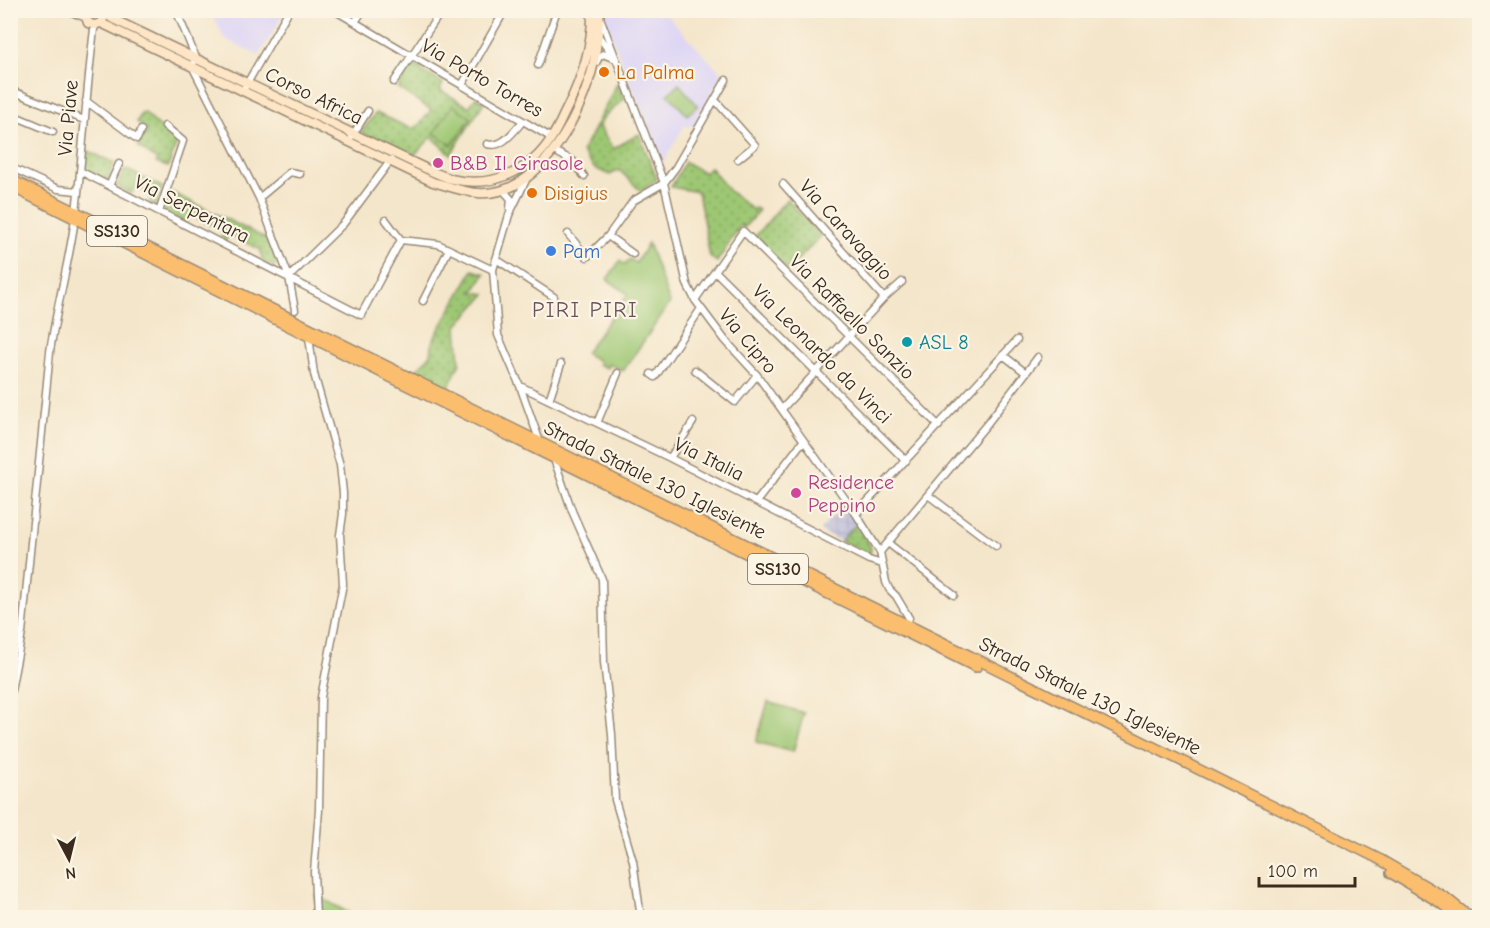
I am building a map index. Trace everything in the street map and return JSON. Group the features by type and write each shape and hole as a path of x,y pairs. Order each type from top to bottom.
{"main road":[{"name":"Strada Statale 130 Iglesiente","path":"10,179 309,337 1380,866 1444,905 1460,918"},
{"name":"Strada Statale 130 Iglesiente","path":"10,186 75,214 1380,859 1446,898 1471,918"}],"street":[{"path":"69,10 87,14 88,23 95,25 103,19 101,12"},
{"path":"176,10 194,62 259,198 289,277 295,310"},
{"path":"245,86 289,10"},
{"name":"Via Porto Torres","path":"334,10 552,138"},
{"path":"355,22 363,10"},
{"path":"394,82 413,57 442,10"},
{"path":"462,85 505,10"},
{"path":"537,65 557,10"},
{"name":"Corso Africa","path":"101,12 194,62 393,158 433,182 479,193 497,191 527,178 554,151 577,108 591,74 598,36 596,14"},
{"name":"Corso Africa","path":"393,158 452,179 470,182 491,181 516,172 539,154 552,138 586,65 596,14"},
{"name":"Via Cipro","path":"596,14 664,183 687,284 700,310 757,375 856,514 880,552 889,589 909,618"},
{"name":"Corso Africa","path":"95,25 194,62"},
{"name":"Via Piave","path":"10,696 22,633 50,352 75,214 74,191 80,171 95,25"},
{"name":"Via Cipro","path":"598,36 616,60"},
{"path":"591,74 599,57 603,54 616,60"},
{"path":"568,234 587,257 608,236 633,201 664,183 676,167 726,81"},
{"path":"10,90 84,120"},
{"path":"86,100 136,139 141,130"},
{"path":"715,100 754,145 738,159"},
{"path":"351,138 368,111"},
{"path":"10,114 53,132"},
{"path":"487,144 493,146 499,144 511,135 523,121"},
{"path":"159,212 183,141 165,126"},
{"path":"554,151 573,161 584,176"},
{"path":"289,277 344,223 393,158"},
{"path":"108,186 119,164"},
{"path":"10,166 58,189 74,191"},
{"name":"Via Serpentara","path":"80,171 361,315 401,240"},
{"path":"259,198 290,172 300,174"},
{"path":"516,172 511,185 509,215 493,270 498,335 541,443"},
{"path":"509,215 527,178"},
{"name":"Via Caravaggio","path":"783,184 884,298"},
{"path":"497,191 504,191 511,199"},
{"path":"386,220 401,240 438,244 493,270"},
{"name":"Via Raffaello Sanzio","path":"715,271 742,231 939,426"},
{"path":"608,236 633,254"},
{"path":"423,301 448,249"},
{"path":"496,260 554,297"},
{"path":"695,300 715,271"},
{"name":"Via Leonardo da Vinci","path":"715,271 906,461"},
{"path":"782,409 884,298 902,282"},
{"path":"651,374 655,376 700,310"},
{"path":"309,337 314,374 340,465 343,493 340,535 343,585 321,696 319,810 314,872 316,918"},
{"path":"856,514 1017,340"},
{"path":"1003,355 1026,373"},
{"path":"880,552 1038,357"},
{"path":"549,400 561,364"},
{"path":"695,370 735,402 757,375"},
{"path":"597,423 618,373"},
{"name":"Via Italia","path":"520,386 757,501 869,560 882,564"},
{"path":"670,458 693,422"},
{"path":"757,501 803,441"},
{"path":"554,459 572,511 602,579 604,662 612,734 615,800 633,861 641,918"},
{"path":"928,495 996,546"},
{"path":"888,543 954,595"}],"shaded area":[{"path":"211,11 285,11 259,56 224,38"},
{"path":"606,11 663,11 722,74 694,126 684,126 663,163 606,23"},
{"path":"844,503 857,523 841,541 820,531"}],"green space":[{"path":"413,63 422,69 421,71 443,83 440,90 469,107 476,97 484,102 451,154 432,137 412,157 361,132 376,113 412,129 421,123 431,110 398,88"},
{"path":"618,82 625,98 604,117 599,126 613,149 639,134 657,179 641,191 619,170 610,175 594,168 582,152"},
{"path":"679,84 698,106 687,115 668,94"},
{"path":"453,105 471,118 452,145 434,133"},
{"path":"145,113 178,140 168,167 156,163 157,160 138,146 147,130 137,122 141,114"},
{"path":"86,150 114,163 107,181 84,169"},
{"path":"685,162 705,173 710,167 728,190 753,210 755,208 759,210 744,228 741,225 717,262 710,257 698,192 671,187"},
{"path":"125,169 162,187 156,206 150,204 149,193 135,187 131,194 117,186"},
{"path":"171,192 271,241 277,260 275,267 262,261 261,250 229,234 225,242 220,240 224,231 190,215 186,223 164,212"},
{"path":"787,199 821,236 788,270 754,238"},
{"path":"648,243 670,303 623,371 609,364 607,368 585,353 628,294 607,279 620,261 625,265 630,259 636,263"},
{"path":"473,270 485,274 473,292 486,294 457,326 460,363 448,388 415,371 431,355 436,335"},
{"path":"857,523 871,548 870,554 841,541"},
{"path":"768,702 804,713 793,752 756,742"},
{"path":"316,895 356,917 319,917"}],"place":[{"name":"La Palma","path":"604,72"},
{"name":"B&B Il Girasole","path":"438,163"},
{"name":"Disigius","path":"532,193"},
{"name":"Pam","path":"551,251"},
{"name":"ASL 8","path":"907,342"},
{"name":"Residence Peppino","path":"796,493"}],"district":[{"name":"PIRI PIRI","path":"585,310"}]}
